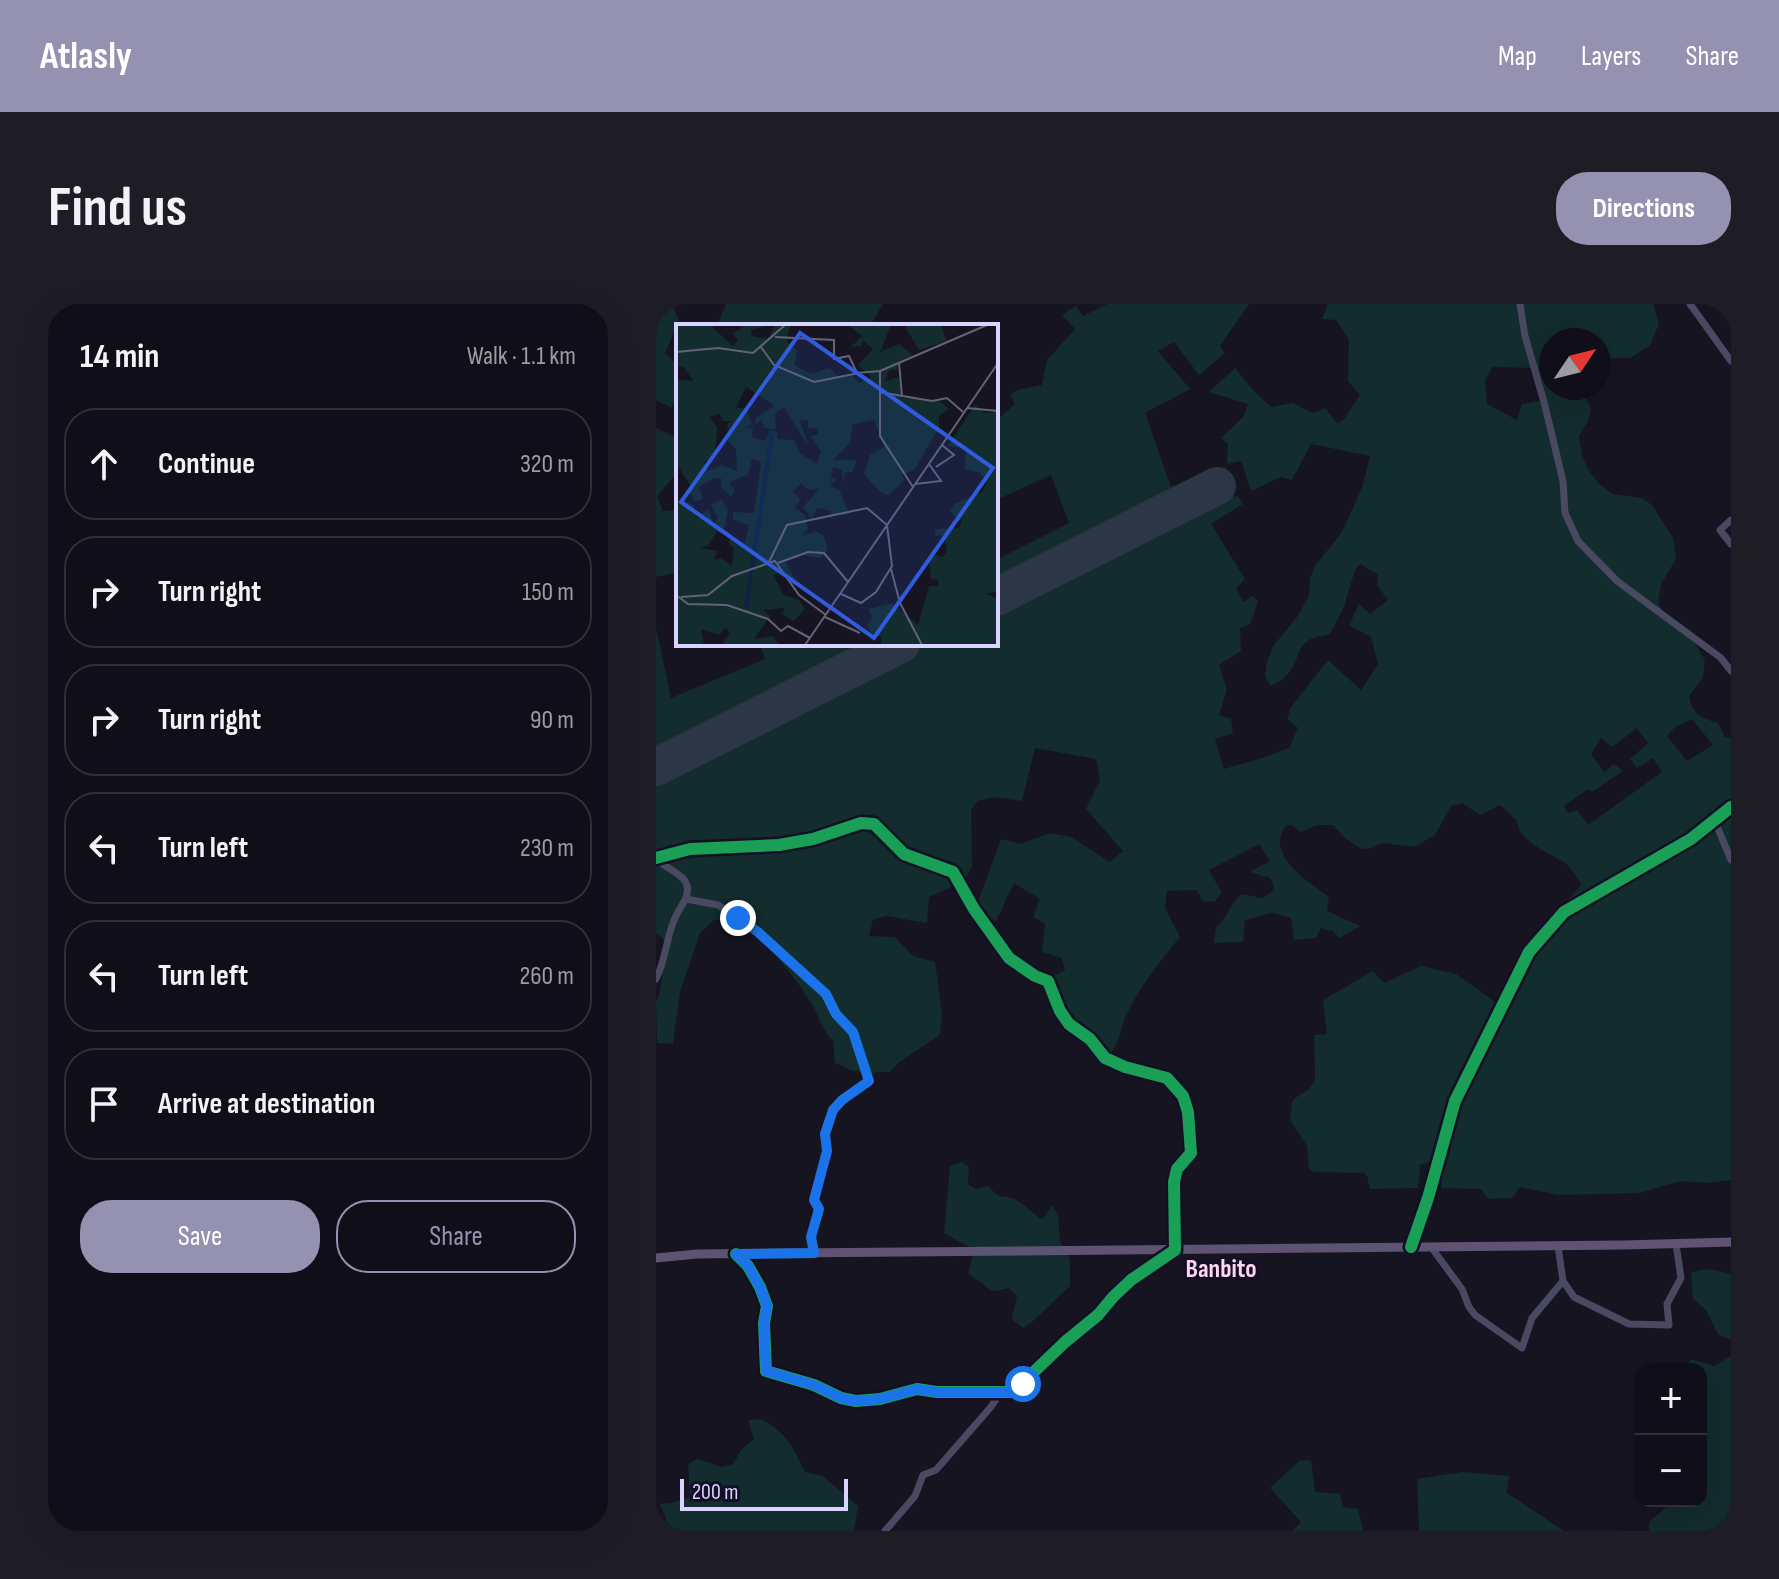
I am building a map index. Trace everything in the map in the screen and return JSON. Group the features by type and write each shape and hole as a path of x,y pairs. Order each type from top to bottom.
{"main road":[{"path":"656,1258 736,1254 1731,1242"}],"street":[{"path":"1520,304 1525,336 1563,481 1565,513 1578,541 1617,581 1721,658 1731,671"},
{"path":"1690,304 1731,361"},
{"path":"1731,520 1720,530 1731,544"},
{"path":"1411,1247 1455,1101 1529,952 1564,912 1691,839 1731,807"},
{"path":"1714,819 1731,860"},
{"path":"656,859 690,849 779,845 813,839 861,823 874,824 904,854 953,872 974,909 1009,958 1048,981 1069,1024 1090,1039 1105,1058 1125,1067 1167,1078 1183,1096 1188,1112 1191,1153 1177,1169 1174,1182 1175,1250 1131,1280 1098,1315 1013,1392 917,1389 880,1399 856,1401 766,1371 764,1323 767,1306 748,1266 736,1254"},
{"path":"656,859 685,879 688,885 686,899 676,915 662,968 656,979"},
{"path":"686,899 718,905 758,932 826,994 836,1014 853,1032 861,1054 869,1081 833,1110 825,1134 827,1151 814,1200 819,1209 811,1237 814,1253"},
{"path":"1558,1246 1563,1281 1574,1297 1629,1324 1669,1325 1667,1304 1681,1278 1676,1244"},
{"path":"1431,1247 1462,1289 1475,1315 1522,1348 1532,1318 1563,1281"},
{"path":"885,1531 915,1496 923,1475 936,1470 1001,1392"}],"green space":[{"path":"656,304 672,304 679,321 665,353 676,363 676,393 672,408 656,400"},
{"path":"726,304 883,304 871,324 718,324"},
{"path":"1107,304 1249,304 1220,346 1225,353 1199,375 1174,342 1158,351 1190,389 1145,413 1171,487 1226,467 1234,497 1238,496 1243,504 1211,524 1245,579 1236,588 1243,602 1252,596 1258,601 1250,624 1240,628 1241,651 1219,665 1227,689 1219,715 1231,719 1233,733 1215,739 1224,769 1289,748 1298,728 1287,719 1291,707 1328,660 1361,690 1378,664 1371,637 1349,625 1359,604 1370,614 1388,600 1377,585 1378,575 1360,564 1330,634 1305,643 1288,675 1270,686 1265,675 1274,645 1297,617 1309,596 1310,578 1315,566 1342,532 1362,488 1370,456 1311,444 1292,480 1281,477 1251,491 1241,461 1227,464 1228,444 1221,438 1243,417 1248,404 1209,392 1235,368 1271,407 1293,403 1313,413 1325,408 1338,424 1360,395 1348,381 1349,340 1336,320 1322,319 1328,304 1653,304 1659,324 1650,345 1630,358 1611,358 1611,328 1539,328 1539,384 1534,368 1492,367 1485,382 1487,404 1517,420 1522,404 1544,400 1587,400 1591,409 1579,436 1587,468 1599,484 1613,494 1642,498 1652,505 1673,538 1676,559 1661,584 1658,603 1667,618 1694,642 1705,660 1703,678 1689,696 1695,711 1718,723 1725,737 1731,738 1731,1180 1706,1183 1681,1181 1639,1193 1558,1195 1520,1187 1512,1198 1488,1199 1481,1189 1442,1188 1439,1165 1432,1161 1420,1165 1418,1188 1370,1189 1364,1173 1314,1172 1309,1169 1307,1146 1290,1120 1292,1102 1315,1080 1314,1035 1327,1034 1323,1000 1373,971 1384,983 1421,966 1456,974 1498,1004 1524,947 1579,888 1581,883 1567,865 1528,841 1517,821 1500,805 1480,815 1462,803 1451,806 1435,835 1414,847 1383,843 1361,849 1333,825 1317,825 1301,832 1292,825 1286,825 1280,842 1286,860 1329,897 1327,911 1360,926 1339,938 1333,931 1321,928 1316,938 1294,940 1291,918 1272,913 1245,920 1243,942 1214,943 1216,927 1242,894 1262,898 1273,891 1270,878 1249,872 1270,861 1259,844 1209,870 1222,893 1215,901 1204,902 1196,890 1167,891 1165,908 1180,937 1138,994 1109,1055 1069,1021 1044,981 1065,970 1062,958 1042,952 1045,923 1033,917 1040,899 1014,883 996,921 975,910 1001,839 1021,844 1050,833 1071,837 1110,862 1123,851 1086,809 1100,780 1096,759 1035,748 1022,801 992,797 978,801 971,810 972,867 963,882 929,897 927,923 886,916 873,920 869,936 895,937 913,956 935,962 942,1013 940,1035 898,1063 890,1072 876,1072 868,1077 865,1072 853,1071 835,1063 833,1041 808,998 781,961 749,929 736,922 714,920 700,933 680,992 673,1044 657,1043 656,1002 666,948 663,938 656,934 656,628 671,698 765,659 761,646 998,646 998,559 1069,523 1051,475 998,499 998,419 1015,404 1010,395 1017,390 1042,385 1047,360 1075,329 1062,315 1076,306 1083,316","holes":["1692,719 1713,745 1687,761 1667,736 1675,727","1637,728 1648,743 1630,759 1637,768 1653,758 1662,772 1588,825 1577,810 1568,813 1564,806 1623,771 1614,764 1604,772 1591,754 1601,738 1612,747"]},
{"path":"656,428 675,437 676,433 676,474 657,496 663,511 676,510 676,572 656,577"},
{"path":"962,1162 969,1167 968,1184 975,1189 989,1186 997,1195 1018,1201 1040,1219 1052,1205 1058,1215 1060,1241 1070,1259 1070,1286 1023,1328 1012,1317 1017,1296 1009,1288 992,1291 970,1276 968,1273 974,1250 944,1233 950,1166"},
{"path":"1709,1269 1731,1274 1731,1340 1718,1334 1706,1310 1693,1299 1691,1272"},
{"path":"1731,1356 1731,1531 1649,1531 1649,1522 1666,1507 1707,1507 1707,1364 1714,1366"},
{"path":"761,1419 788,1441 805,1472 823,1476 858,1506 854,1531 671,1531 660,1504 690,1497 688,1464 698,1459 722,1467 733,1464 741,1450 754,1439 748,1420"},
{"path":"1311,1460 1315,1492 1340,1494 1343,1507 1358,1509 1363,1531 1292,1531 1301,1522 1270,1488 1299,1461"},
{"path":"1463,1472 1509,1476 1507,1493 1564,1531 1419,1531 1417,1479"}],"runway":[{"path":"998,596 1217,486"},
{"path":"656,767 897,646"}],"cycle path":[{"path":"1411,1247 1455,1101 1529,952 1564,912 1691,839 1731,807"},
{"path":"656,858 690,849 779,845 813,839 861,823 874,824 904,854 953,872 974,909 1009,958 1048,981 1069,1024 1090,1039 1105,1058 1125,1067 1167,1078 1183,1096 1188,1112 1191,1153 1177,1169 1174,1182 1175,1250 1131,1280 1098,1315 1013,1392 917,1389 880,1399 856,1401 766,1371 764,1323 767,1306 748,1266 736,1254"}],"district":[{"name":"Banbito","path":"1221,1268"}],"route":[{"path":"738,918 758,932 826,994 836,1014 853,1032 869,1081 833,1110 825,1134 827,1151 814,1200 819,1209 811,1237 814,1253 736,1254 748,1266 767,1306 764,1323 766,1371 856,1401 880,1399 917,1389 1013,1392 1023,1384"}]}
